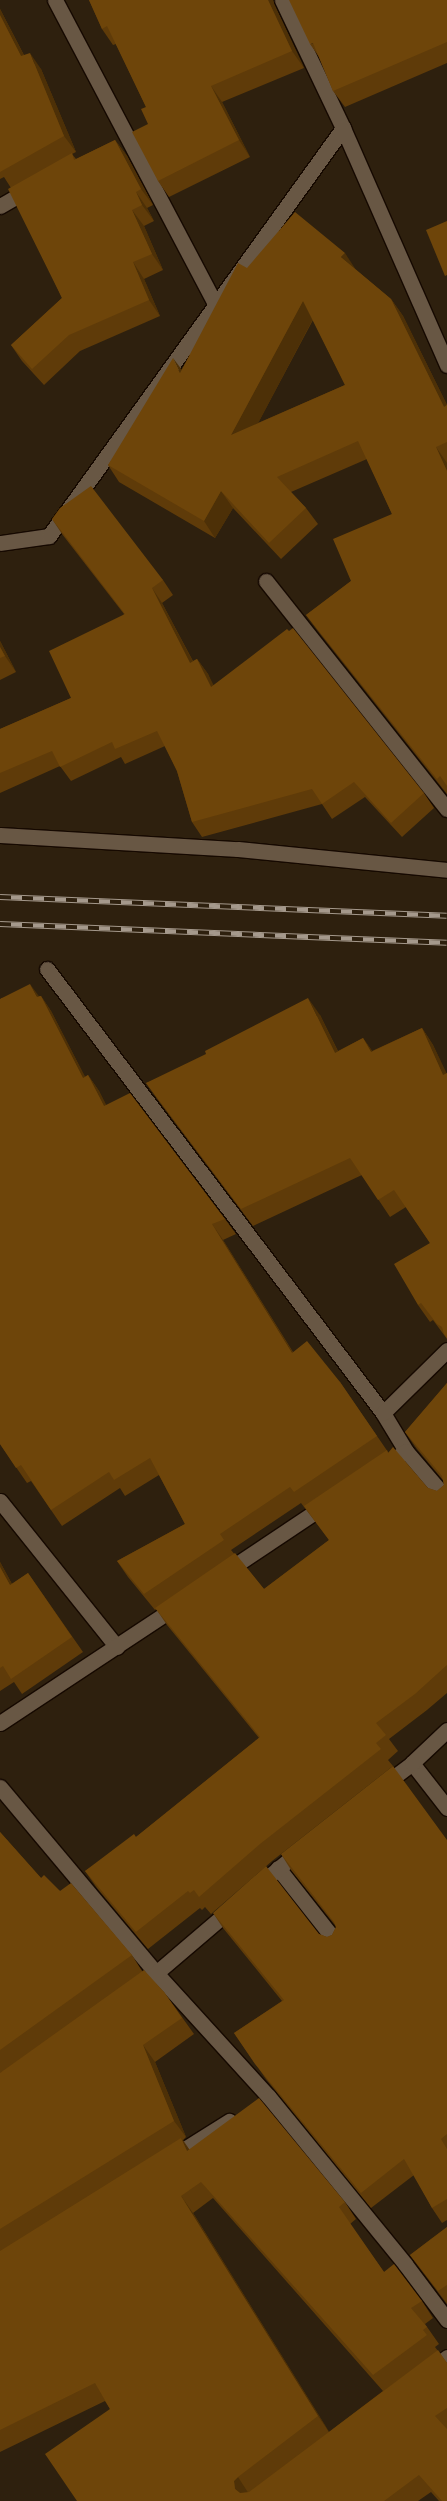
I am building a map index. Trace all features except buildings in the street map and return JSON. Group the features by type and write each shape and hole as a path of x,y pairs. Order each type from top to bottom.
{"street":[{"path":"55,0 121,137 215,304"},
{"path":"282,0 344,128 447,365"},
{"path":"0,544 49,536 344,128"},
{"path":"0,206 42,182"},
{"path":"266,581 447,809"},
{"path":"0,835 238,849 447,870"},
{"path":"47,969 383,1413 406,1451 447,1499"},
{"path":"383,1413 447,1350"},
{"path":"374,1472 406,1451"},
{"path":"214,1580 342,1494"},
{"path":"0,1501 117,1647"},
{"path":"0,1723 190,1597"},
{"path":"367,1798 412,1763 447,1730"},
{"path":"412,1763 447,1808"},
{"path":"0,1787 157,1974 269,2097 405,2264 447,2320"},
{"path":"141,1986 278,1868 315,1839"},
{"path":"278,1868 337,1943"},
{"path":"160,2165 269,2097"},
{"path":"405,2264 419,2254"},
{"path":"416,2380 447,2357"}],"railway":[{"path":"0,897 447,916"},
{"path":"0,924 447,943"}]}
